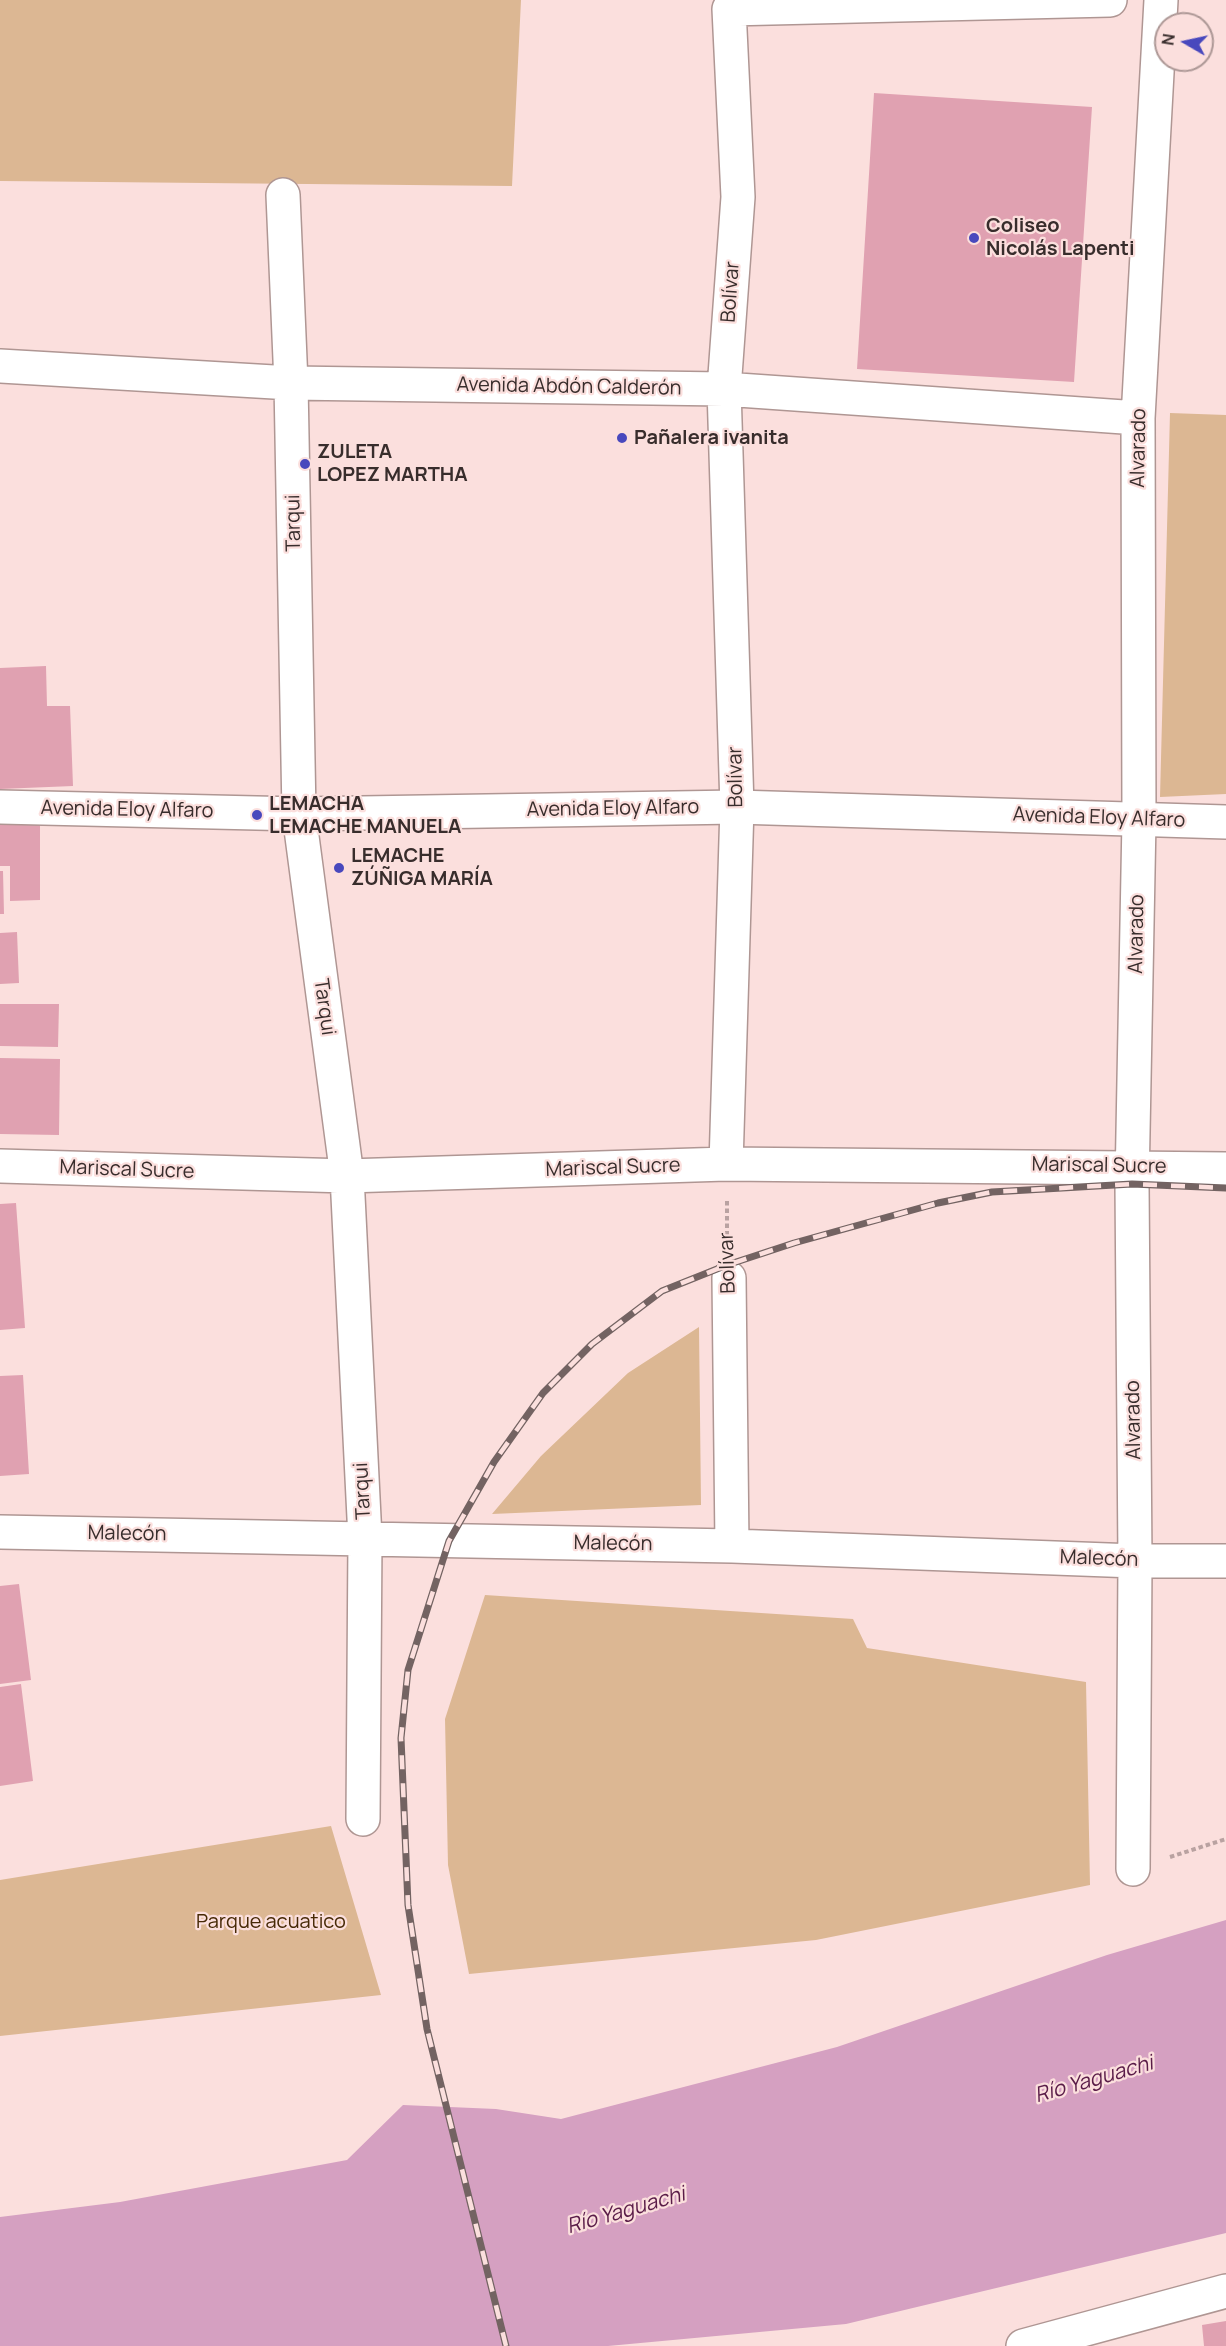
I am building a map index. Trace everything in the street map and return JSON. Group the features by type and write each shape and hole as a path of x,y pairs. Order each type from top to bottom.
{"street":[{"name":"Bolívar","path":"726,1164 737,807 724,389 738,197 729,9 1110,0"},
{"name":"Alvarado","path":"1133,1869 1136,1561 1131,1184 1134,1166 1139,820 1138,418 1161,0"},
{"name":"Tarqui","path":"283,195 291,383 299,814 347,1176 365,1538 363,1819"},
{"name":"Avenida Abdón Calderón","path":"0,366 291,383 724,389 1138,418"},
{"name":"Avenida Eloy Alfaro","path":"0,807 299,814 737,807 1226,822"},
{"name":"Mariscal Sucre","path":"0,1166 347,1176 726,1164 1134,1166 1226,1169"},
{"name":"Bolívar","path":"729,1278 732,1546"},
{"name":"Malecón","path":"0,1532 732,1546 1136,1561 1226,1561"},
{"path":"1023,2346 1226,2291"}],"path":[{"name":"Bolívar","path":"726,1164 729,1278"},
{"path":"1133,1869 1226,1839"}],"green space":[{"path":"0,0 521,0 512,186 0,181"},
{"path":"1170,413 1226,415 1226,794 1160,797"},
{"path":"699,1327 701,1505 492,1514 541,1456 628,1373"},
{"path":"485,1595 853,1619 867,1648 1086,1682 1090,1885 816,1940 469,1974 448,1865 445,1719"},
{"name":"Parque acuatico","path":"331,1826 381,1995 0,2036 0,1880"}],"water":[{"name":"Río Yaguachi","path":"1226,1920 1226,2233 846,2324 608,2346 0,2346 0,2217 120,2202 347,2160 403,2105 496,2109 561,2119 837,2047 1107,1955"}],"building":[{"name":"Coliseo Nicolás Lapenti","path":"874,93 1092,107 1074,382 857,369"},
{"path":"46,666 47,706 70,706 73,786 0,789 0,668"},
{"path":"40,820 40,900 10,901 10,866 0,866 0,821"},
{"path":"0,871 3,871 4,914 0,914"},
{"path":"17,932 19,983 0,984 0,933"},
{"path":"0,1004 59,1004 58,1047 0,1046"},
{"path":"0,1058 60,1059 59,1135 0,1134"},
{"path":"16,1203 25,1328 0,1330 0,1204"},
{"path":"23,1375 29,1474 0,1476 0,1376"},
{"path":"19,1584 31,1680 0,1684 0,1586"},
{"path":"21,1684 33,1781 0,1786 0,1687"},
{"path":"1226,2321 1226,2346 1204,2346 1202,2325"}],"railway":[{"path":"506,2346 427,2029 408,1905 401,1738 408,1670 449,1541 494,1462 543,1393 592,1344 662,1291 727,1265 794,1243 938,1203 992,1192 1132,1184 1226,1188"}],"place":[{"name":"Coliseo Nicolás Lapenti","path":"974,238"},
{"name":"Pañalera ivanita","path":"622,438"},
{"name":"ZULETA LOPEZ MARTHA","path":"305,464"},
{"name":"LEMACHA LEMACHE MANUELA","path":"257,815"},
{"name":"LEMACHE ZÚÑIGA MARÍA","path":"339,868"}]}
